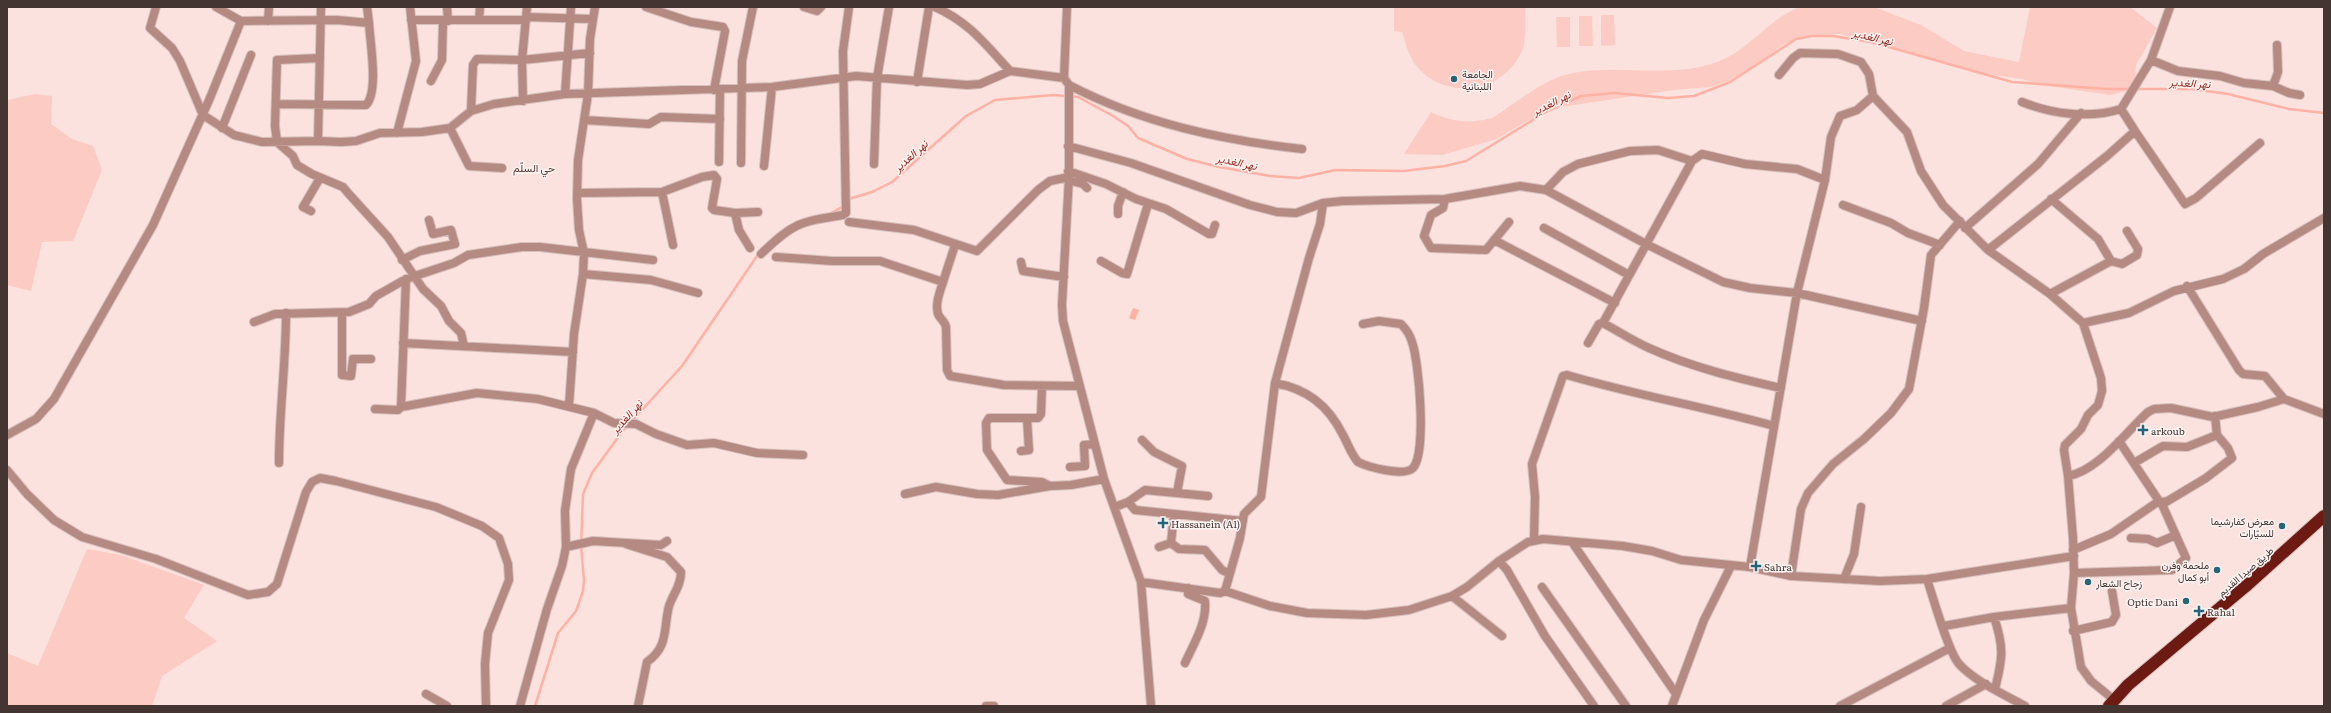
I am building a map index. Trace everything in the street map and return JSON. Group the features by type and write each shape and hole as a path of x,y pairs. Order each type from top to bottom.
{"highway":[{"name":"طريق صيدا القديم","path":"2111,703 2324,516"}],"street":[{"path":"156,7 150,28 172,48 180,61 203,115 222,128 249,140 277,142 318,140 356,141 380,133 397,133 450,128 471,111 494,104 565,94 741,89 772,87 843,77 877,78 957,85 980,84 1010,71"},
{"path":"216,7 241,21 321,20 369,23"},
{"path":"268,21 270,7"},
{"path":"318,140 321,7"},
{"path":"276,104 366,106 371,101 372,71 367,7"},
{"path":"397,133 416,61 410,7"},
{"path":"431,81 442,60 447,7"},
{"path":"479,20 480,7"},
{"path":"522,101 522,60 527,7"},
{"path":"565,94 569,55 571,7"},
{"path":"569,406 573,352 583,274 584,253 579,230 577,193 578,160 588,94 592,19 595,7"},
{"path":"646,7 691,22 723,27 725,31 717,90 720,119 719,162"},
{"path":"741,163 741,89 743,52 754,7"},
{"path":"804,7 817,11 821,7"},
{"path":"761,254 779,236 798,223 843,215 846,213 843,51 849,7"},
{"path":"874,164 877,78 889,7"},
{"path":"918,82 929,7"},
{"path":"935,7 956,16 976,32 1010,71 1067,84 1158,123 1220,138 1302,149"},
{"path":"1067,7 1067,84 1069,99 1063,322 1104,478 1141,582 1151,706"},
{"path":"2022,102 2050,111 2093,114 2121,109 2151,60 2170,7"},
{"path":"411,20 592,19"},
{"path":"7,435 36,419 54,399 153,225 203,115 241,21"},
{"path":"2273,86 2278,72 2277,45"},
{"path":"471,111 473,65 477,59 522,60 590,53"},
{"path":"1778,75 1800,53 1838,54 1861,62 1866,66 1873,96 1907,132 1921,172 1943,205 1988,250 2050,294 2083,323 2101,378 2102,391 2098,405 2088,415 2081,429 2065,445 2074,553 2071,608 2073,631 2082,668 2091,681 2111,703"},
{"path":"222,128 251,55"},
{"path":"320,58 277,60 277,142 293,156 297,165 320,178 343,187 388,237 402,260 410,278 441,306 449,321 461,333 464,346"},
{"path":"2151,60 2178,71 2206,73 2244,84 2273,86 2289,93 2300,95"},
{"path":"764,166 772,87"},
{"path":"1750,567 1797,293 1826,180 1831,151 1831,137 1840,116 1857,110 1873,96"},
{"path":"2121,109 2185,204 2196,198 2260,143"},
{"path":"1791,576 1801,509 1808,493 1833,464 1864,439 1891,413 1909,389 1922,321 1931,255 1962,224 2038,164 2082,113"},
{"path":"584,120 649,124 661,117 720,119"},
{"path":"450,128 469,166 502,168"},
{"path":"1988,250 2107,156 2135,131"},
{"path":"1068,146 1131,163 1250,205 1277,212 1296,213 1324,203 1446,199 1520,186 1546,190 1646,244 1723,282 1750,288 1797,293 1922,321"},
{"path":"1546,190 1563,172 1578,164 1630,151 1658,150 1692,160"},
{"path":"1588,342 1599,324 1603,323 1615,303 1692,160 1702,154 1745,164 1797,169 1826,180"},
{"path":"577,193 662,192 702,177 714,175 717,179 712,208 714,210 735,213 758,212"},
{"path":"1068,176 1083,184 1087,188"},
{"path":"849,222 914,230 955,245 977,251 1038,190 1050,181 1068,176 1106,184 1148,204 1166,209 1209,234 1212,234 1215,224"},
{"path":"311,212 303,208 320,178"},
{"path":"662,192 673,245"},
{"path":"1118,214 1118,206 1123,192"},
{"path":"1446,199 1443,208 1431,215 1424,236 1431,248 1486,250 1509,222"},
{"path":"2051,199 2098,239 2111,262"},
{"path":"1225,591 1228,573 1244,514 1261,497 1275,383 1321,220 1324,203"},
{"path":"1101,261 1122,273 1127,274 1148,204"},
{"path":"1843,205 1891,223 1908,233 1940,245"},
{"path":"735,213 739,230 750,248"},
{"path":"2083,323 2129,313 2187,286 2206,284 2244,269 2263,254 2324,218"},
{"path":"402,260 420,251 455,244 451,230 433,234 429,220"},
{"path":"1544,228 1629,275"},
{"path":"2050,294 2111,262 2122,264 2137,255 2138,249 2128,231"},
{"path":"1494,240 1615,303"},
{"path":"955,245 937,302 939,315 944,320 946,327 948,370 950,376 1004,385 1042,387 1080,386"},
{"path":"254,322 275,314 342,313 360,309 376,296 410,278 454,263 468,255 522,247 556,248 584,253 653,260"},
{"path":"776,257 832,261 880,261 943,282"},
{"path":"1021,262 1023,271 1064,277"},
{"path":"583,274 652,280 698,293"},
{"path":"401,407 403,343 410,278"},
{"path":"2187,286 2239,370 2244,374 2266,376 2284,399 2324,414"},
{"path":"279,463 279,428 286,353 286,313"},
{"path":"342,313 342,375 352,376 353,359 371,359"},
{"path":"1275,383 1295,387 1318,402 1336,423 1358,462 1391,471 1403,472 1413,468 1417,462 1421,430 1420,405 1412,341 1401,324 1379,321 1363,324"},
{"path":"1603,323 1648,348 1718,374 1781,388"},
{"path":"403,343 506,350 573,352"},
{"path":"1534,540 1535,497 1532,464 1563,376 1567,375 1666,401 1721,411 1774,426"},
{"path":"1042,387 1041,414 1038,418 988,418 986,422 986,446 988,455 1007,480 1042,482 1050,486"},
{"path":"375,409 398,410 401,407 477,393 538,398 594,413 614,423 633,423 656,434 688,445 714,443 757,453 803,455"},
{"path":"2068,476 2078,474 2096,462 2148,412 2154,409 2171,408 2215,416 2258,407 2284,399"},
{"path":"520,706 566,547 565,511 571,469 594,413"},
{"path":"1141,582 1220,593 1225,591 1284,609 1307,613 1360,615 1409,610 1452,596 1467,587 1499,561 1534,540 1623,546 1652,551 1681,560 1750,567 1791,576 1880,581 1927,579 2074,553 2111,534 2160,502 2206,478 2232,458 2226,444 2217,435 2215,416"},
{"path":"1022,451 1029,450 1027,419"},
{"path":"2134,463 2163,446 2187,447 2217,435"},
{"path":"1142,440 1154,452 1182,466 1177,493"},
{"path":"2074,573 2172,570 2186,558 2160,502 2119,441"},
{"path":"1070,467 1085,466 1084,445 1095,444"},
{"path":"7,470 16,482 51,517 74,533 90,540 156,559 248,595 268,592 277,584 306,492 312,482 320,478 411,499 482,526 499,538 504,547 509,574 507,586 488,633 485,664 486,706"},
{"path":"905,494 936,487 977,494 998,494 1050,486 1071,485 1104,478"},
{"path":"1115,507 1128,502 1144,490 1208,496"},
{"path":"1128,502 1135,510 1243,521"},
{"path":"1844,579 1854,554 1861,508"},
{"path":"1171,543 1174,514"},
{"path":"2132,538 2148,539 2157,543 2176,535"},
{"path":"566,547 584,542 661,545 667,541"},
{"path":"1572,542 1676,694"},
{"path":"1171,543 1180,549 1205,550 1222,570 1228,573"},
{"path":"1159,547 1171,543"},
{"path":"626,544 667,557 681,572 681,581 669,606 662,646 657,655 647,662 638,706"},
{"path":"1499,561 1507,570 1545,636 1594,706"},
{"path":"1672,706 1704,620 1731,566"},
{"path":"1927,579 1944,626 1950,648 1959,665 1986,684 2026,706"},
{"path":"1542,587 1626,706"},
{"path":"1185,663 1200,629 1206,608 1205,601 1188,594 1188,588"},
{"path":"2073,631 2112,622 2116,615 2112,591"},
{"path":"1452,596 1502,636"},
{"path":"1944,626 1994,617 2071,608"},
{"path":"1994,617 2002,642 2000,669 1995,689"},
{"path":"1840,706 1950,648"},
{"path":"1946,706 1986,684"},
{"path":"426,694 447,706"},
{"path":"986,706 994,706"}],"shaded area":[{"path":"1394,7 1525,7 1523,48 1512,66 1501,76 1488,84 1474,88 1459,88 1444,85 1430,78 1418,68 1412,60 1402,32 1394,31"},
{"path":"1800,7 1874,7 1921,25 1964,51 2019,62 2030,7 2130,7 2157,28 2136,65 2134,89 2110,95 2042,85 2022,79 1979,73 1840,34 1803,36 1784,44 1758,64 1728,81 1711,87 1674,90 1561,107 1529,120 1496,139 1480,144 1442,155 1404,154 1431,112 1453,120 1484,120 1492,118 1538,87 1558,77 1568,74 1604,70 1678,70 1696,68 1714,63 1727,58 1738,51 1767,27"},
{"path":"1601,15 1614,15 1615,45 1601,46"},
{"path":"1579,16 1592,16 1593,46 1579,46"},
{"path":"1556,17 1570,17 1570,47 1557,47"},
{"path":"35,94 52,96 51,124 72,139 93,146 102,170 73,241 42,242 31,291 7,285 7,100"},
{"path":"1133,308 1139,310 1135,320 1129,318"},
{"path":"87,549 121,555 204,585 184,618 217,641 162,676 152,706 7,706 7,653 38,666"}],"waterway":[{"name":"نهر الغدير","path":"849,199 872,192 892,182 966,116 995,100 1053,95 1078,97 1128,126 1138,138 1187,159 1219,167 1270,176 1299,178 1335,170 1403,171 1445,166 1466,161 1549,110 1581,96 1614,93 1668,98 1694,96 1730,82 1796,39 1812,36 1833,36 1871,42 2012,82 2107,89 2192,89 2228,94 2289,109 2324,113"},
{"name":"نهر الغدير","path":"831,213 844,206"},
{"name":"نهر الغدير","path":"631,422 682,366 759,253"},
{"name":"نهر الغدير","path":"535,706 558,633 576,611 583,591 584,580 581,547 583,494 592,473 627,425"}],"place":[{"name":"الجامعة اللبنانية","path":"1454,79"},
{"name":"arkoub","path":"2143,430"},
{"name":"Hassanein (Al)","path":"1163,523"},
{"name":"معرض كفارشيما للسيّارات","path":"2282,526"},
{"name":"Sahra","path":"1756,566"},
{"name":"ملحمة وفرن أبو كمال","path":"2217,570"},
{"name":"زجاح الشعار","path":"2088,582"},
{"name":"Optic Dani","path":"2186,601"},
{"name":"Rahal","path":"2199,611"}],"district":[{"name":"حي السلّم","path":"534,167"}]}
